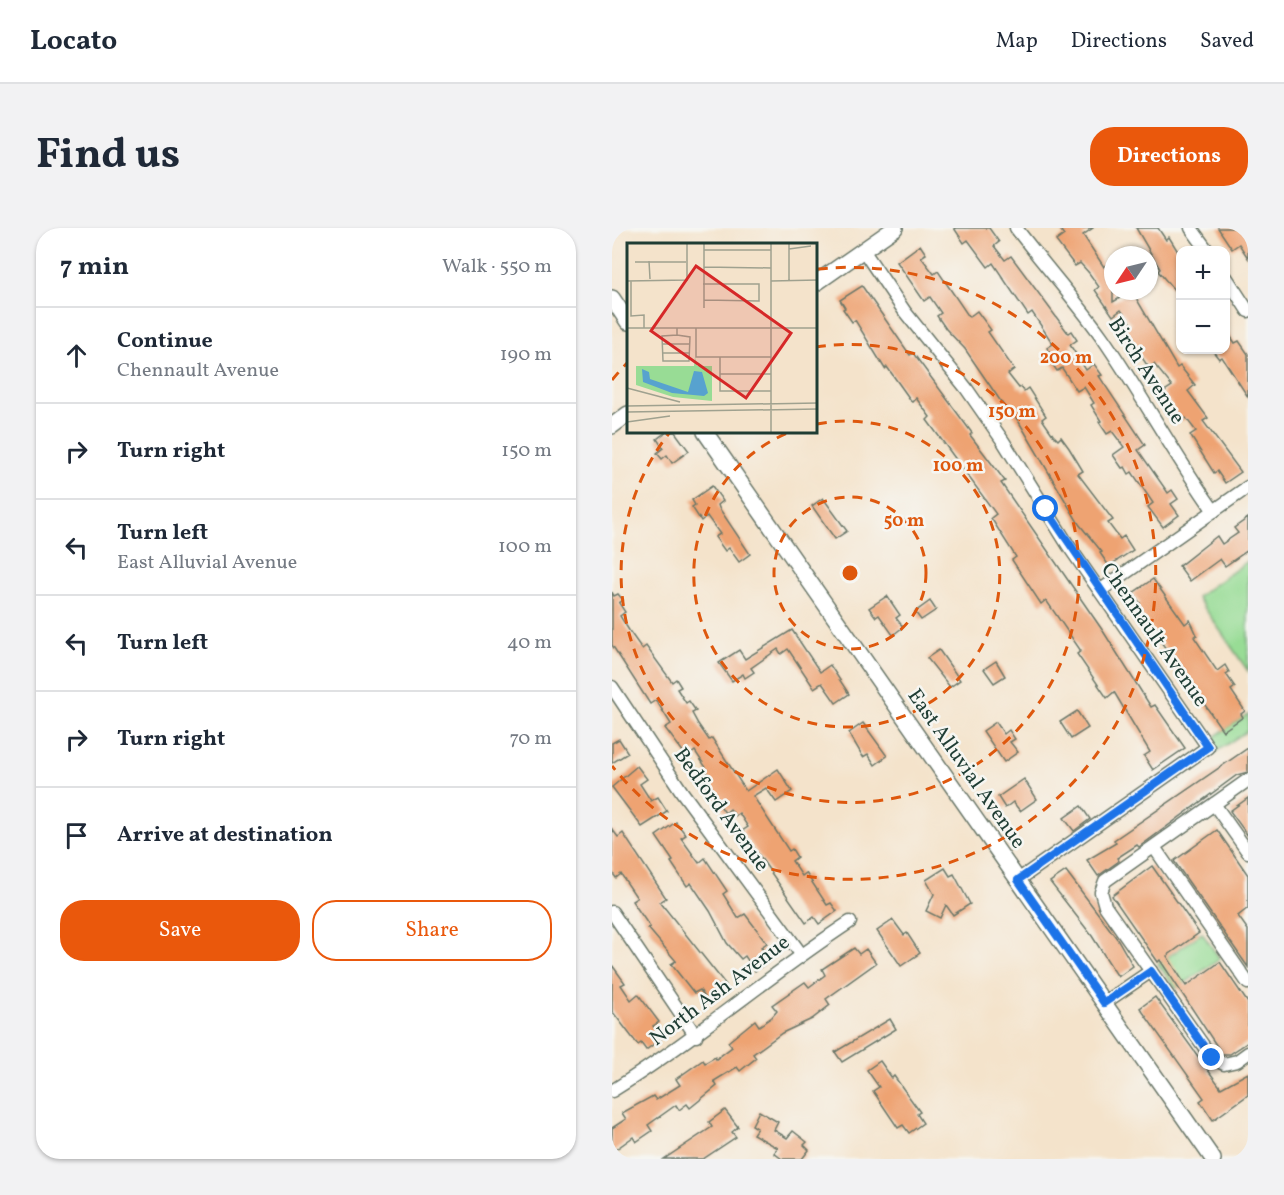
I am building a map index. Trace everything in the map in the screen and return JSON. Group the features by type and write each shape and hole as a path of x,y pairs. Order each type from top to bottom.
{"street":[{"path":"818,282 895,228"},
{"name":"Birch Avenue","path":"1016,228 1102,337 1131,380 1183,468 1214,511"},
{"path":"1191,228 1204,246"},
{"name":"Chennault Avenue","path":"863,250 905,312 966,388 1003,441 1057,527 1208,747 1018,880"},
{"path":"1230,283 1248,311"},
{"path":"612,298 627,320"},
{"path":"612,426 627,415"},
{"name":"East Alluvial Avenue","path":"706,434 1213,1159"},
{"path":"1101,590 1248,487"},
{"name":"Bedford Avenue","path":"612,687 682,792 801,954"},
{"path":"1248,780 1105,881 1101,892 1106,906 1212,1058 1224,1064 1237,1061 1248,1053"},
{"path":"1214,804 1248,852"},
{"path":"1154,847 1248,983"},
{"path":"612,912 696,1036"},
{"name":"North Ash Avenue","path":"612,1091 696,1036 801,954 850,922"},
{"path":"1104,1003 1151,971"}],"green space":[{"path":"1248,561 1248,671 1197,597"},
{"path":"1248,714 1248,730 1214,753 1214,737"},
{"path":"1202,933 1220,959 1176,989 1158,964"}],"building":[{"path":"954,228 989,228 999,242 994,246 1005,260 1011,256 1068,333 1071,331 1077,340 1070,345 1086,370 1094,364 1102,375 1099,376 1145,445 1138,450 1168,493 1172,490 1178,499 1171,504 1179,515 1163,527 1148,507 1153,503 1132,472 1129,474 1125,467 1122,468 1113,455 1124,447 1112,431 1107,434 1099,422 1101,421 1091,405 1094,403 1084,387 1077,391 1062,368 1057,371 1046,355 1050,352 1047,348 1053,344 1032,312 1028,315 993,263 988,267 968,240 964,243"},
{"path":"1059,228 1093,228 1083,235 1104,267 1104,300 1113,300 1113,302 1137,300 1177,368 1180,366 1195,385 1188,391 1208,418 1203,421 1241,472 1225,483 1217,471 1214,473 1190,435 1196,431 1186,418 1182,421 1163,392 1172,386 1154,364 1149,368 1123,330 1131,324 1121,310 1113,316 1095,290 1099,287 1089,273 1080,263 1075,266 1056,241 1064,235"},
{"path":"1136,228 1158,228 1166,240 1169,237 1176,248 1176,292 1158,271 1160,269 1158,246 1147,246"},
{"path":"1218,228 1248,228 1248,258 1239,244 1232,249"},
{"path":"920,245 926,254 921,257 934,274 938,271 969,317 977,311 991,330 988,332 1014,369 1008,374 1019,388 1021,387 1024,391 1028,388 1046,416 1042,419 1053,435 1058,440 1061,437 1069,448 1083,471 1078,474 1113,520 1108,523 1120,539 1124,536 1133,550 1109,566 1100,553 1102,552 1079,524 1019,422 1009,408 1006,409 965,349 946,329 937,316 941,313 930,297 924,301 897,262"},
{"path":"862,286 910,355 913,353 972,433 970,435 1005,481 1001,483 1103,631 1151,707 1155,705 1185,748 1153,770 1144,756 1150,752 1114,692 1107,698 1077,654 1081,651 1046,600 1041,604 1012,560 1016,557 991,518 996,514 927,420 930,417 916,398 912,402 887,367 885,369 855,320 852,322 843,309 845,308 840,300"},
{"path":"1230,336 1235,343 1239,341 1248,354 1248,397 1222,357 1219,359 1215,354 1230,354"},
{"path":"663,434 676,434 689,451 672,463 667,455 662,459 657,453 663,448 657,439"},
{"path":"712,486 723,501 718,505 719,508 750,554 739,562 729,548 725,551 715,537 720,534 707,516 701,521 692,507 695,505 692,500"},
{"path":"823,498 847,531 835,539 812,506"},
{"path":"1248,518 1248,550 1225,566 1220,559 1190,581 1179,566 1217,536 1222,544 1238,533 1234,528"},
{"path":"1153,579 1185,624 1190,620 1197,635 1194,637 1217,671 1225,665 1229,672 1226,674 1235,687 1231,690 1245,711 1241,714 1243,717 1223,731 1136,606 1140,603 1133,593"},
{"path":"612,592 614,596 618,594 623,600 619,603 625,612 620,616 630,632 642,649 646,646 672,682 676,679 681,687 677,689 686,703 689,701 696,711 692,713 698,724 709,740 712,738 746,791 778,769 792,791 776,802 766,788 753,796 789,851 792,849 797,857 792,861 802,876 806,873 827,905 831,903 837,911 819,924 814,917 806,923 742,831 748,827 739,813 735,816 730,809 725,813 704,782 710,777 695,751 687,757 665,728 671,724 656,700 650,704 612,645"},
{"path":"887,596 900,615 896,618 903,627 893,635 879,615 876,617 869,608"},
{"path":"930,601 936,610 921,620 915,612"},
{"path":"792,630 820,672 830,665 849,694 836,703 822,683 814,688 788,649 781,654 778,649 751,668 754,672 745,678 743,674 732,681 719,663 739,650 745,659"},
{"path":"939,650 960,680 950,687 927,658"},
{"path":"996,661 1005,676 994,683 984,669"},
{"path":"1077,711 1088,728 1071,739 1060,722"},
{"path":"996,722 1004,734 1009,730 1015,739 1010,742 1018,752 1004,762 983,731"},
{"path":"863,723 887,756 875,765 868,754 863,757 849,733"},
{"path":"619,739 628,753 612,763 612,743"},
{"path":"1248,748 1248,772 1237,775 1139,847 1137,845 1117,858 1119,861 1098,876 1087,860 1116,843 1114,840"},
{"path":"637,766 647,779 640,784 651,801 658,797 667,811 642,827 612,787"},
{"path":"1024,779 1037,799 1020,811 1013,802 1005,808 998,797"},
{"path":"1248,798 1248,836 1230,811"},
{"path":"1081,806 1090,819 1074,831 1064,818"},
{"path":"676,822 686,835 681,838 699,863 705,858 727,891 723,894 738,918 745,914 767,943 761,947 770,960 755,971 745,956 741,959 727,943 710,911 691,883 687,886 656,836"},
{"path":"612,829 618,837 623,833 666,898 660,902 726,985 722,987 725,991 708,1002 700,990 694,993 671,964 676,961 648,928 650,927 632,901 637,898 621,874 616,878 612,872"},
{"path":"1217,830 1248,875 1248,908 1238,916 1248,930 1248,967 1174,861"},
{"path":"1152,866 1199,933 1167,956 1186,986 1220,962 1248,1003 1248,1042 1230,1054 1222,1054 1160,960 1158,962 1112,896"},
{"path":"945,868 950,876 954,874 970,904 953,915 946,905 940,918 926,911 934,894 926,880"},
{"path":"1066,871 1118,940 1133,966 1118,977 1092,936 1050,882"},
{"path":"893,920 904,935 907,933 920,953 901,966 877,931"},
{"path":"854,948 859,954 866,949 876,963 826,999 830,1005 812,1019 782,1033 753,1054 756,1058 740,1071 737,1067 714,1081 717,1086 690,1108 687,1104 679,1110 676,1105 648,1125 652,1131 636,1142 633,1137 612,1152 612,1128 626,1119 622,1113 653,1096 656,1100 680,1085 676,1079 703,1060 705,1063 715,1057 716,1059 732,1047 728,1042 755,1020 759,1026 772,1017 777,1011 772,1005 805,982 809,987 825,975 822,969"},
{"path":"612,965 625,983 621,985 631,1000 638,994 659,1022 653,1026 662,1038 646,1050 641,1043 638,1045 612,1011"},
{"path":"1155,997 1221,1088 1248,1073 1248,1095 1213,1120 1200,1101 1204,1098 1140,1008"},
{"path":"890,1019 896,1029 842,1062 835,1052"},
{"path":"880,1061 920,1112 917,1114 923,1123 909,1133 903,1125 898,1128 873,1091 879,1087 867,1070"},
{"path":"725,1110 738,1127 732,1132 736,1137 703,1159 664,1159 712,1127 709,1122"},
{"path":"759,1111 778,1122 774,1130 787,1138 793,1131 807,1142 804,1145 809,1150 802,1159 782,1159 774,1153 778,1148 753,1134 757,1128 752,1125"}],"route":[{"path":"1046,509 1208,747 1018,880 1104,1003 1151,971 1212,1058"}]}
